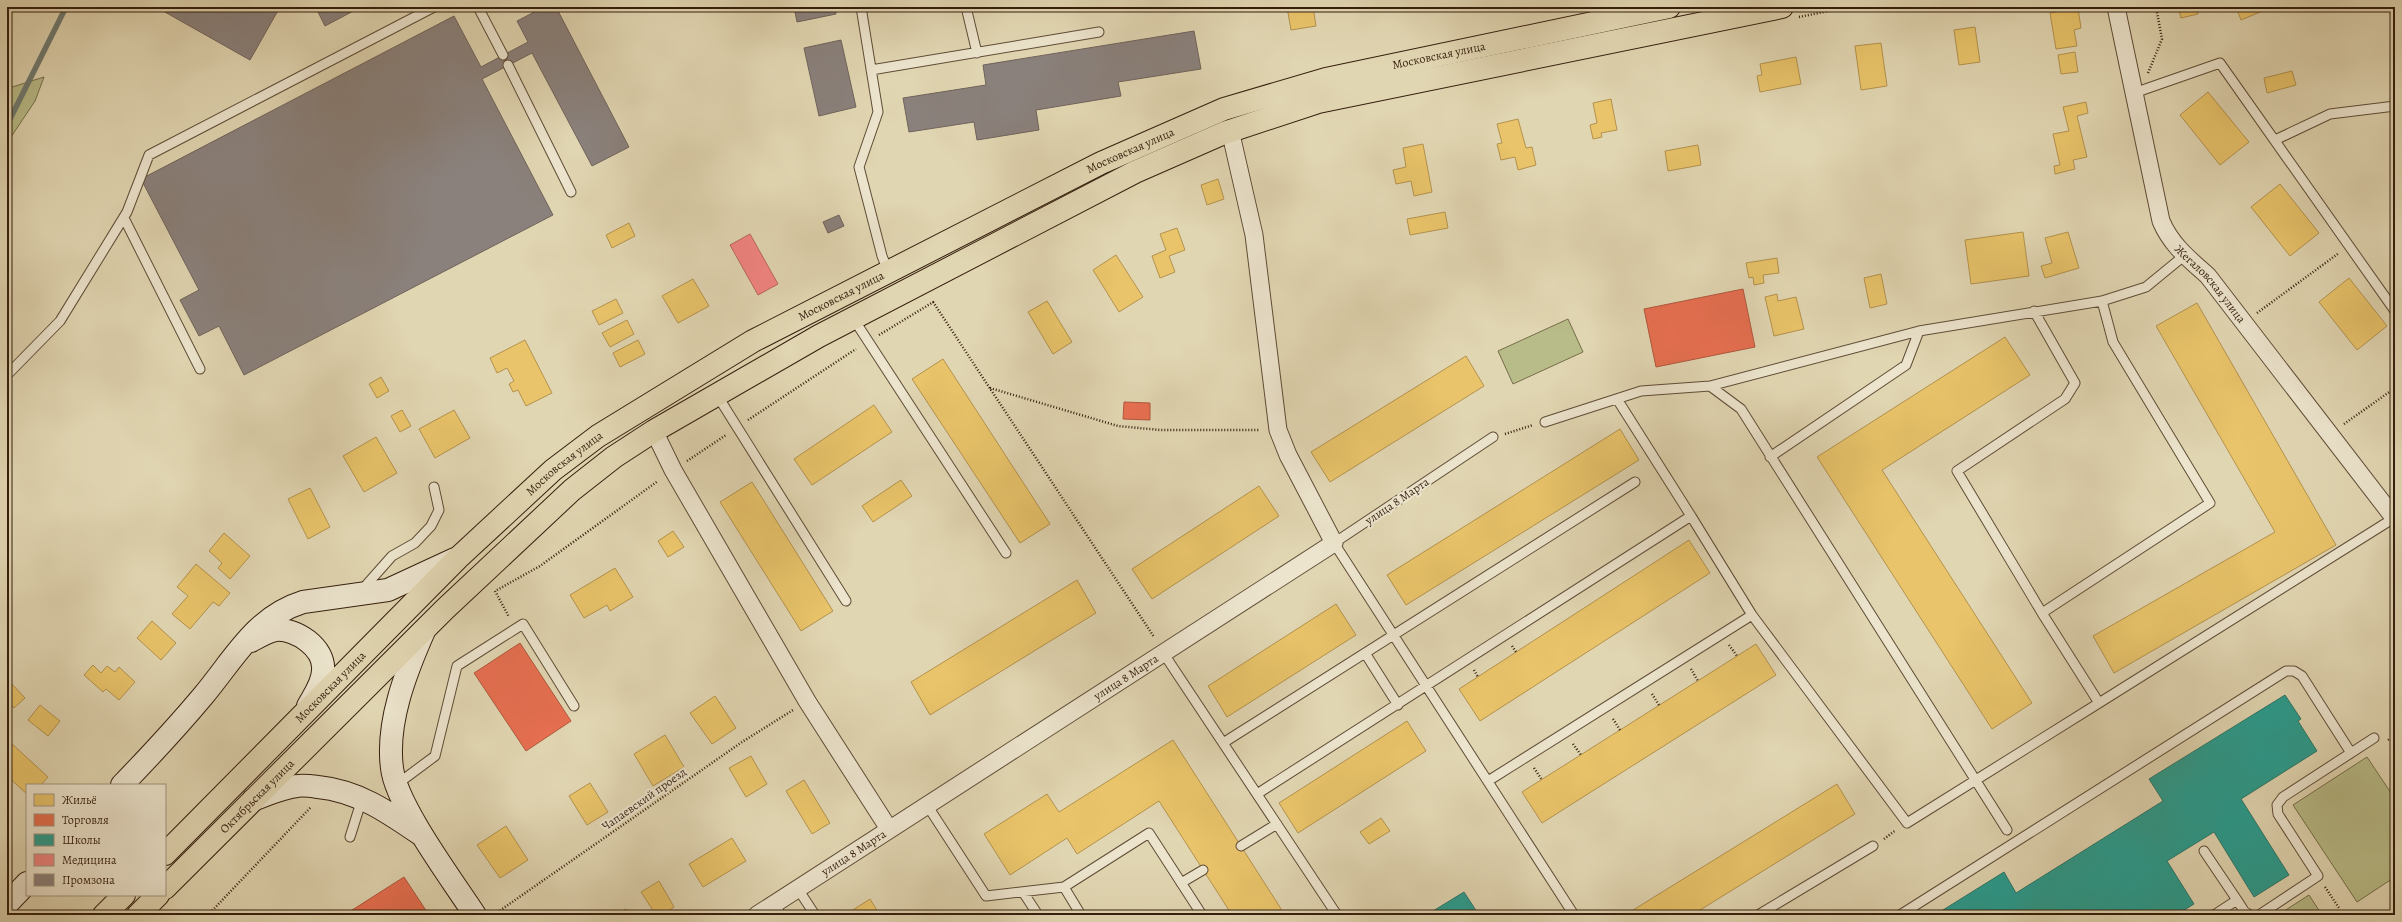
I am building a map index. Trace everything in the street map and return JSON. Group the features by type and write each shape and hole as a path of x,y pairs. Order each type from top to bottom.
{"main road":[{"name":"Московская улица","path":"166,853 458,558 553,470 598,436 753,341 1101,163 1224,109 1326,79 1668,7"},
{"name":"Московская улица","path":"349,705 510,546 572,490 614,457 654,431 853,318 1135,172 1230,130 1318,102 1787,13"},
{"name":"Октябрьская улица","path":"166,887 250,801 349,705"},
{"path":"104,915 123,896"},
{"path":"138,915 157,896"}],"street":[{"name":"Жегаловская улица","path":"2116,7 2138,92 2161,221 2169,238 2208,276 2395,518"},
{"path":"1230,130 1254,235 1278,430 1288,455 1334,542"},
{"path":"654,431 674,470 807,702 890,829"},
{"name":"улица 8 Марта","path":"757,915 778,910 798,889 1164,654 1334,542"},
{"path":"123,784 162,745 241,647 268,618 290,606 358,593 388,590 402,585 458,558"},
{"path":"425,629 408,667 394,721 391,746 392,769 396,785 426,838 489,912"},
{"path":"241,647 276,630 300,636 314,647 320,656 324,668 321,682 302,717"},
{"path":"250,801 276,790 299,785 327,788 362,797 426,838"},
{"path":"8,902 26,884"}],"lane":[{"path":"7,375 60,321 124,218 149,156 434,7"},
{"path":"478,7 503,55"},
{"path":"861,7 878,112 859,167 882,256 888,271"},
{"path":"966,7 977,53"},
{"path":"872,70 1099,32"},
{"path":"2138,92 2220,63 2395,311"},
{"path":"508,65 572,192"},
{"path":"2274,140 2330,114 2395,106"},
{"path":"124,218 200,369"},
{"path":"1545,422 1641,391 1710,386 1918,331 2102,301 2146,287 2185,255"},
{"path":"2042,613 2210,503 2113,342 2102,301"},
{"path":"2034,311 2075,383 2065,399 1957,471 2042,613 2099,703"},
{"path":"853,318 1006,553"},
{"path":"1770,457 1906,365 1918,331"},
{"path":"1710,386 1741,408 1770,457 2007,830"},
{"path":"717,395 846,601"},
{"path":"1617,399 1752,615 1907,824 2395,518"},
{"name":"улица 8 Марта","path":"1334,542 1493,437"},
{"path":"1223,743 1635,482"},
{"path":"358,593 392,556 414,543 431,526 439,510 434,487"},
{"path":"1257,794 1428,686 1691,516"},
{"path":"1334,542 1574,915"},
{"path":"1488,781 1752,615"},
{"path":"396,785 435,756 457,666 523,624 574,706"},
{"path":"1365,653 1398,705"},
{"path":"1164,654 1337,915"},
{"path":"1900,915 2286,671 2294,671 2302,676 2351,753"},
{"path":"2259,915 2318,876 2278,814 2277,805 2283,797 2374,738"},
{"path":"350,837 362,797"},
{"path":"927,805 986,896 1064,887 1149,833 1202,915"},
{"path":"1241,846 1277,824"},
{"path":"1758,915 1873,846"},
{"path":"2204,850 2244,911 2250,915"},
{"path":"1181,883 1203,870"},
{"path":"1064,887 1081,915"},
{"path":"798,889 815,915"},
{"path":"1023,892 1038,915"},
{"path":"2214,915 2237,900"}],"path":[{"path":"1787,13 1848,7"},
{"path":"2138,92 2162,39 2156,7"},
{"path":"2250,318 2349,246"},
{"path":"490,596 495,591 540,566 737,427 869,341 939,298"},
{"path":"933,302 1164,654"},
{"path":"990,388 1118,426 1160,430 1278,430"},
{"path":"2341,426 2395,388"},
{"path":"1493,437 1545,422"},
{"path":"495,591 516,628"},
{"name":"Чапаевский проезд","path":"489,912 742,742 807,702"},
{"path":"208,915 317,801"},
{"path":"1873,846 1907,824"},
{"path":"2318,876 2339,908"}],"green space":[{"path":"44,77 35,101 7,143 7,91 9,88"},
{"path":"1568,319 1583,352 1513,384 1498,351"},
{"path":"2367,757 2395,799 2395,877 2357,902 2293,805"},
{"path":"2309,895 2322,915 2278,915"}],"building: Жильё":[{"path":"1287,7 1313,7 1316,26 1291,30"},
{"path":"2178,7 2196,7 2198,14 2181,18"},
{"path":"2236,7 2270,7 2270,8 2241,20"},
{"path":"2078,8 2081,28 2074,30 2077,46 2056,49 2050,13"},
{"path":"1975,27 1980,62 1959,65 1954,30"},
{"path":"1881,43 1887,86 1861,90 1855,46"},
{"path":"2075,52 2078,72 2061,74 2058,55"},
{"path":"1796,57 1801,84 1760,92 1757,76 1762,75 1760,64"},
{"path":"2292,71 2296,85 2267,93 2264,78"},
{"path":"2208,92 2249,142 2220,165 2180,115"},
{"path":"1611,99 1617,130 1601,133 1602,137 1593,139 1590,125 1597,123 1593,103"},
{"path":"2086,102 2088,113 2077,116 2087,157 2073,160 2075,169 2055,174 2054,166 2060,165 2053,134 2069,131 2063,107"},
{"path":"1518,119 1526,148 1532,147 1536,165 1518,170 1515,157 1501,160 1497,144 1502,143 1497,124"},
{"path":"1423,144 1432,192 1414,196 1411,181 1396,184 1393,170 1406,167 1403,148"},
{"path":"1698,145 1701,165 1668,171 1665,151"},
{"path":"1218,179 1224,199 1207,205 1201,185"},
{"path":"2280,184 2319,233 2290,256 2251,207"},
{"path":"1445,212 1448,228 1410,235 1407,219"},
{"path":"629,223 635,236 612,248 606,235"},
{"path":"1177,228 1185,250 1169,256 1175,272 1160,278 1152,256 1166,250 1160,234"},
{"path":"2023,232 2029,276 1971,284 1965,240"},
{"path":"2068,232 2079,268 2045,278 2041,266 2052,263 2045,238"},
{"path":"1116,255 1143,297 1119,312 1093,270"},
{"path":"1777,258 1779,273 1763,275 1764,283 1754,285 1753,277 1749,278 1746,263"},
{"path":"1881,274 1887,304 1870,308 1864,278"},
{"path":"2349,278 2387,326 2357,350 2319,302"},
{"path":"693,279 709,306 678,323 662,296"},
{"path":"1777,294 1778,301 1796,297 1804,329 1774,336 1765,297"},
{"path":"616,299 623,313 599,325 592,311"},
{"path":"1047,301 1072,342 1053,354 1028,312"},
{"path":"2197,303 2336,545 2114,673 2093,636 2275,532 2156,326"},
{"path":"627,320 634,334 610,347 602,333"},
{"path":"2005,337 2030,375 1882,470 2032,703 1992,729 1817,457"},
{"path":"525,340 552,393 526,406 518,390 513,392 509,384 514,381 507,368 497,373 490,358"},
{"path":"638,340 645,354 620,367 613,353"},
{"path":"1466,356 1484,386 1330,482 1311,452"},
{"path":"943,359 1050,524 1020,543 912,379"},
{"path":"381,377 389,391 377,398 369,384"},
{"path":"874,405 892,432 812,485 794,459"},
{"path":"402,410 411,426 400,432 391,416"},
{"path":"454,410 470,438 435,458 419,429"},
{"path":"1620,429 1639,460 1406,605 1387,575"},
{"path":"376,437 397,473 364,492 343,456"},
{"path":"901,480 912,496 873,522 862,506"},
{"path":"752,482 833,611 801,631 720,502"},
{"path":"1259,486 1279,516 1152,599 1132,569"},
{"path":"310,488 330,527 308,539 288,499"},
{"path":"673,531 684,547 668,557 658,541"},
{"path":"224,533 250,556 230,579 218,568 222,563 209,551"},
{"path":"1689,540 1710,573 1480,721 1459,689"},
{"path":"196,564 230,593 219,606 213,602 190,629 172,614 188,596 177,587"},
{"path":"615,568 633,597 610,611 607,605 584,618 570,595"},
{"path":"1077,580 1096,613 930,715 911,682"},
{"path":"1336,604 1356,635 1227,717 1208,686"},
{"path":"152,621 176,643 161,660 137,638"},
{"path":"1756,644 1776,675 1542,823 1522,792"},
{"path":"93,665 101,673 107,666 115,672 119,667 135,682 119,700 106,689 103,692 84,675"},
{"path":"10,682 25,698 14,708 7,700 7,684"},
{"path":"715,696 736,728 712,744 690,713"},
{"path":"40,705 60,721 48,736 28,720"},
{"path":"1407,721 1426,751 1298,833 1279,803"},
{"path":"665,735 684,767 653,786 634,754"},
{"path":"1173,740 1285,915 1232,915 1159,801 1077,854 1067,838 1010,875 984,834 1047,794 1059,812"},
{"path":"11,743 48,777 42,784 26,784 26,793 7,776 7,748"},
{"path":"751,756 767,784 746,797 729,768"},
{"path":"804,780 830,823 812,834 786,791"},
{"path":"590,783 608,812 587,825 569,796"},
{"path":"1837,784 1855,814 1692,915 1625,915"},
{"path":"1381,818 1390,831 1369,844 1360,832"},
{"path":"506,826 528,860 500,878 477,845"},
{"path":"732,838 746,861 703,887 689,864"},
{"path":"659,881 674,907 662,915 656,915 641,892"},
{"path":"870,899 880,915 845,915"},
{"path":"626,909 630,915 616,915"}],"building: Торговля":[{"path":"1743,289 1755,347 1656,367 1644,309"},
{"path":"1124,402 1150,403 1150,420 1123,419"},
{"path":"520,643 571,721 526,751 474,673"},
{"path":"404,877 429,915 350,915 349,912"}],"building: Школы":[{"path":"2285,695 2301,719 2298,721 2317,751 2241,799 2289,875 2254,897 2214,832 2167,861 2194,904 2176,915 1935,915 2004,872 2016,893 2163,801 2149,779"},
{"path":"1464,892 1479,915 1436,915 1433,911"}],"building: Медицина":[{"path":"750,234 778,284 758,295 730,245"}],"building: Промзона":[{"path":"156,7 280,7 250,60"},
{"path":"323,7 359,8 325,26 317,10"},
{"path":"544,7 556,7 629,147 592,166 532,53 482,79 553,215 244,375 219,326 199,336 180,300 199,290 141,179 454,16 481,67 528,42 517,21"},
{"path":"794,7 835,7 836,14 797,22"},
{"path":"1194,31 1201,69 1118,82 1121,96 1036,110 1039,130 977,140 974,122 909,132 903,98 986,85 983,65"},
{"path":"841,40 856,107 819,116 804,48"},
{"path":"839,215 844,226 828,233 823,222"}],"waterway":[{"path":"7,125 66,7"}]}
